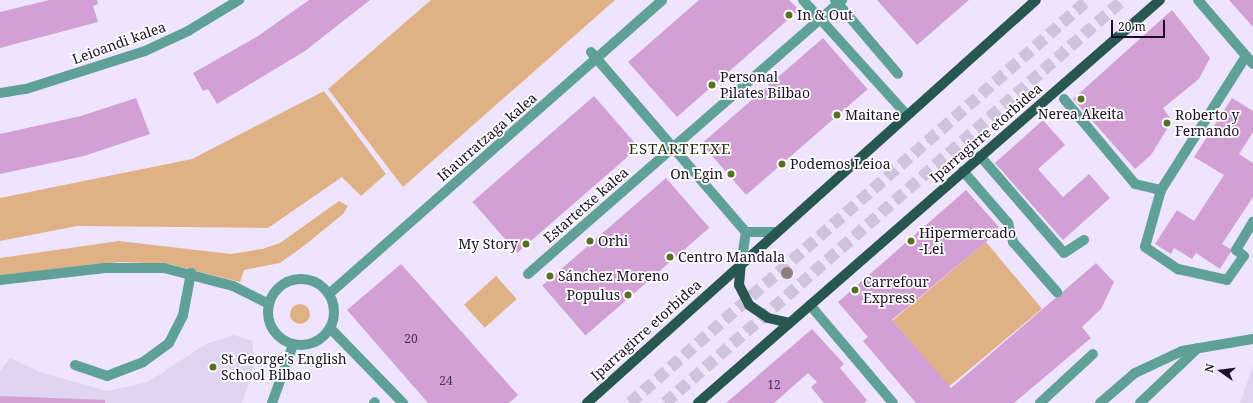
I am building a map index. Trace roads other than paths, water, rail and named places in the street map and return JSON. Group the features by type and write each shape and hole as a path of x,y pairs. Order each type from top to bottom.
{"main road":[{"path":"776,232 1036,0"},
{"name":"Iparragirre etorbidea","path":"789,323 1160,0"},
{"name":"Iparragirre etorbidea","path":"587,403 741,262 776,232"},
{"path":"741,262 739,285 749,305 768,318 789,323"},
{"path":"698,403 789,323"}],"street":[{"name":"Leioandi kalea","path":"0,93 26,89 145,51 188,31 239,0"},
{"name":"Iñaurratzaga kalea","path":"330,294 594,56 662,0"},
{"path":"803,0 907,115"},
{"path":"1198,0 1250,60 1161,190 1144,247 1178,269 1227,280 1244,256 1236,250 1253,222"},
{"path":"838,1 898,74"},
{"name":"Estartetxe kalea","path":"528,274 820,19 838,1"},
{"path":"594,56 746,232 776,232"},
{"name":"Iparragirre etorbidea","path":"1064,99 1135,184 1161,190"},
{"path":"980,156 1064,253 1084,240"},
{"path":"962,171 1008,223 1014,242 1057,292"},
{"path":"741,262 746,232"},
{"path":"0,280 120,267 164,268 191,273 240,288 268,304"},
{"path":"75,365 107,376 143,362 169,343 183,315 191,273"},
{"path":"291,280 313,281 330,294 334,317 330,328 315,343 293,345 283,341 270,325 268,304 281,285 291,280"},
{"path":"810,305 893,403"},
{"path":"330,328 403,403"},
{"path":"1100,403 1135,373 1182,351 1253,338"},
{"path":"272,403 293,345"},
{"path":"1140,403 1200,347"},
{"path":"1040,403 1093,354"}],"tunnel":[{"path":"630,403 1088,0"},
{"path":"665,403 1123,0"}],"place":[{"name":"In & Out","path":"789,15"},
{"name":"Personal Pilates Bilbao","path":"712,85"},
{"name":"Nerea Akeita","path":"1081,99"},
{"name":"Maitane","path":"837,115"},
{"name":"Roberto y Fernando","path":"1167,123"},
{"name":"Podemos Leioa","path":"782,164"},
{"name":"On Egin","path":"731,174"},
{"name":"Orhi","path":"590,241"},
{"name":"Hipermercado -Lei","path":"911,241"},
{"name":"My Story","path":"526,244"},
{"name":"Centro Mandala","path":"670,257"},
{"name":"Sánchez Moreno","path":"550,276"},
{"name":"Carrefour Express","path":"855,290"},
{"name":"Populus","path":"628,295"},
{"name":"St George's English School Bilbao","path":"213,367"}],"district":[{"name":"ESTARTETXE","path":"680,149"}]}
